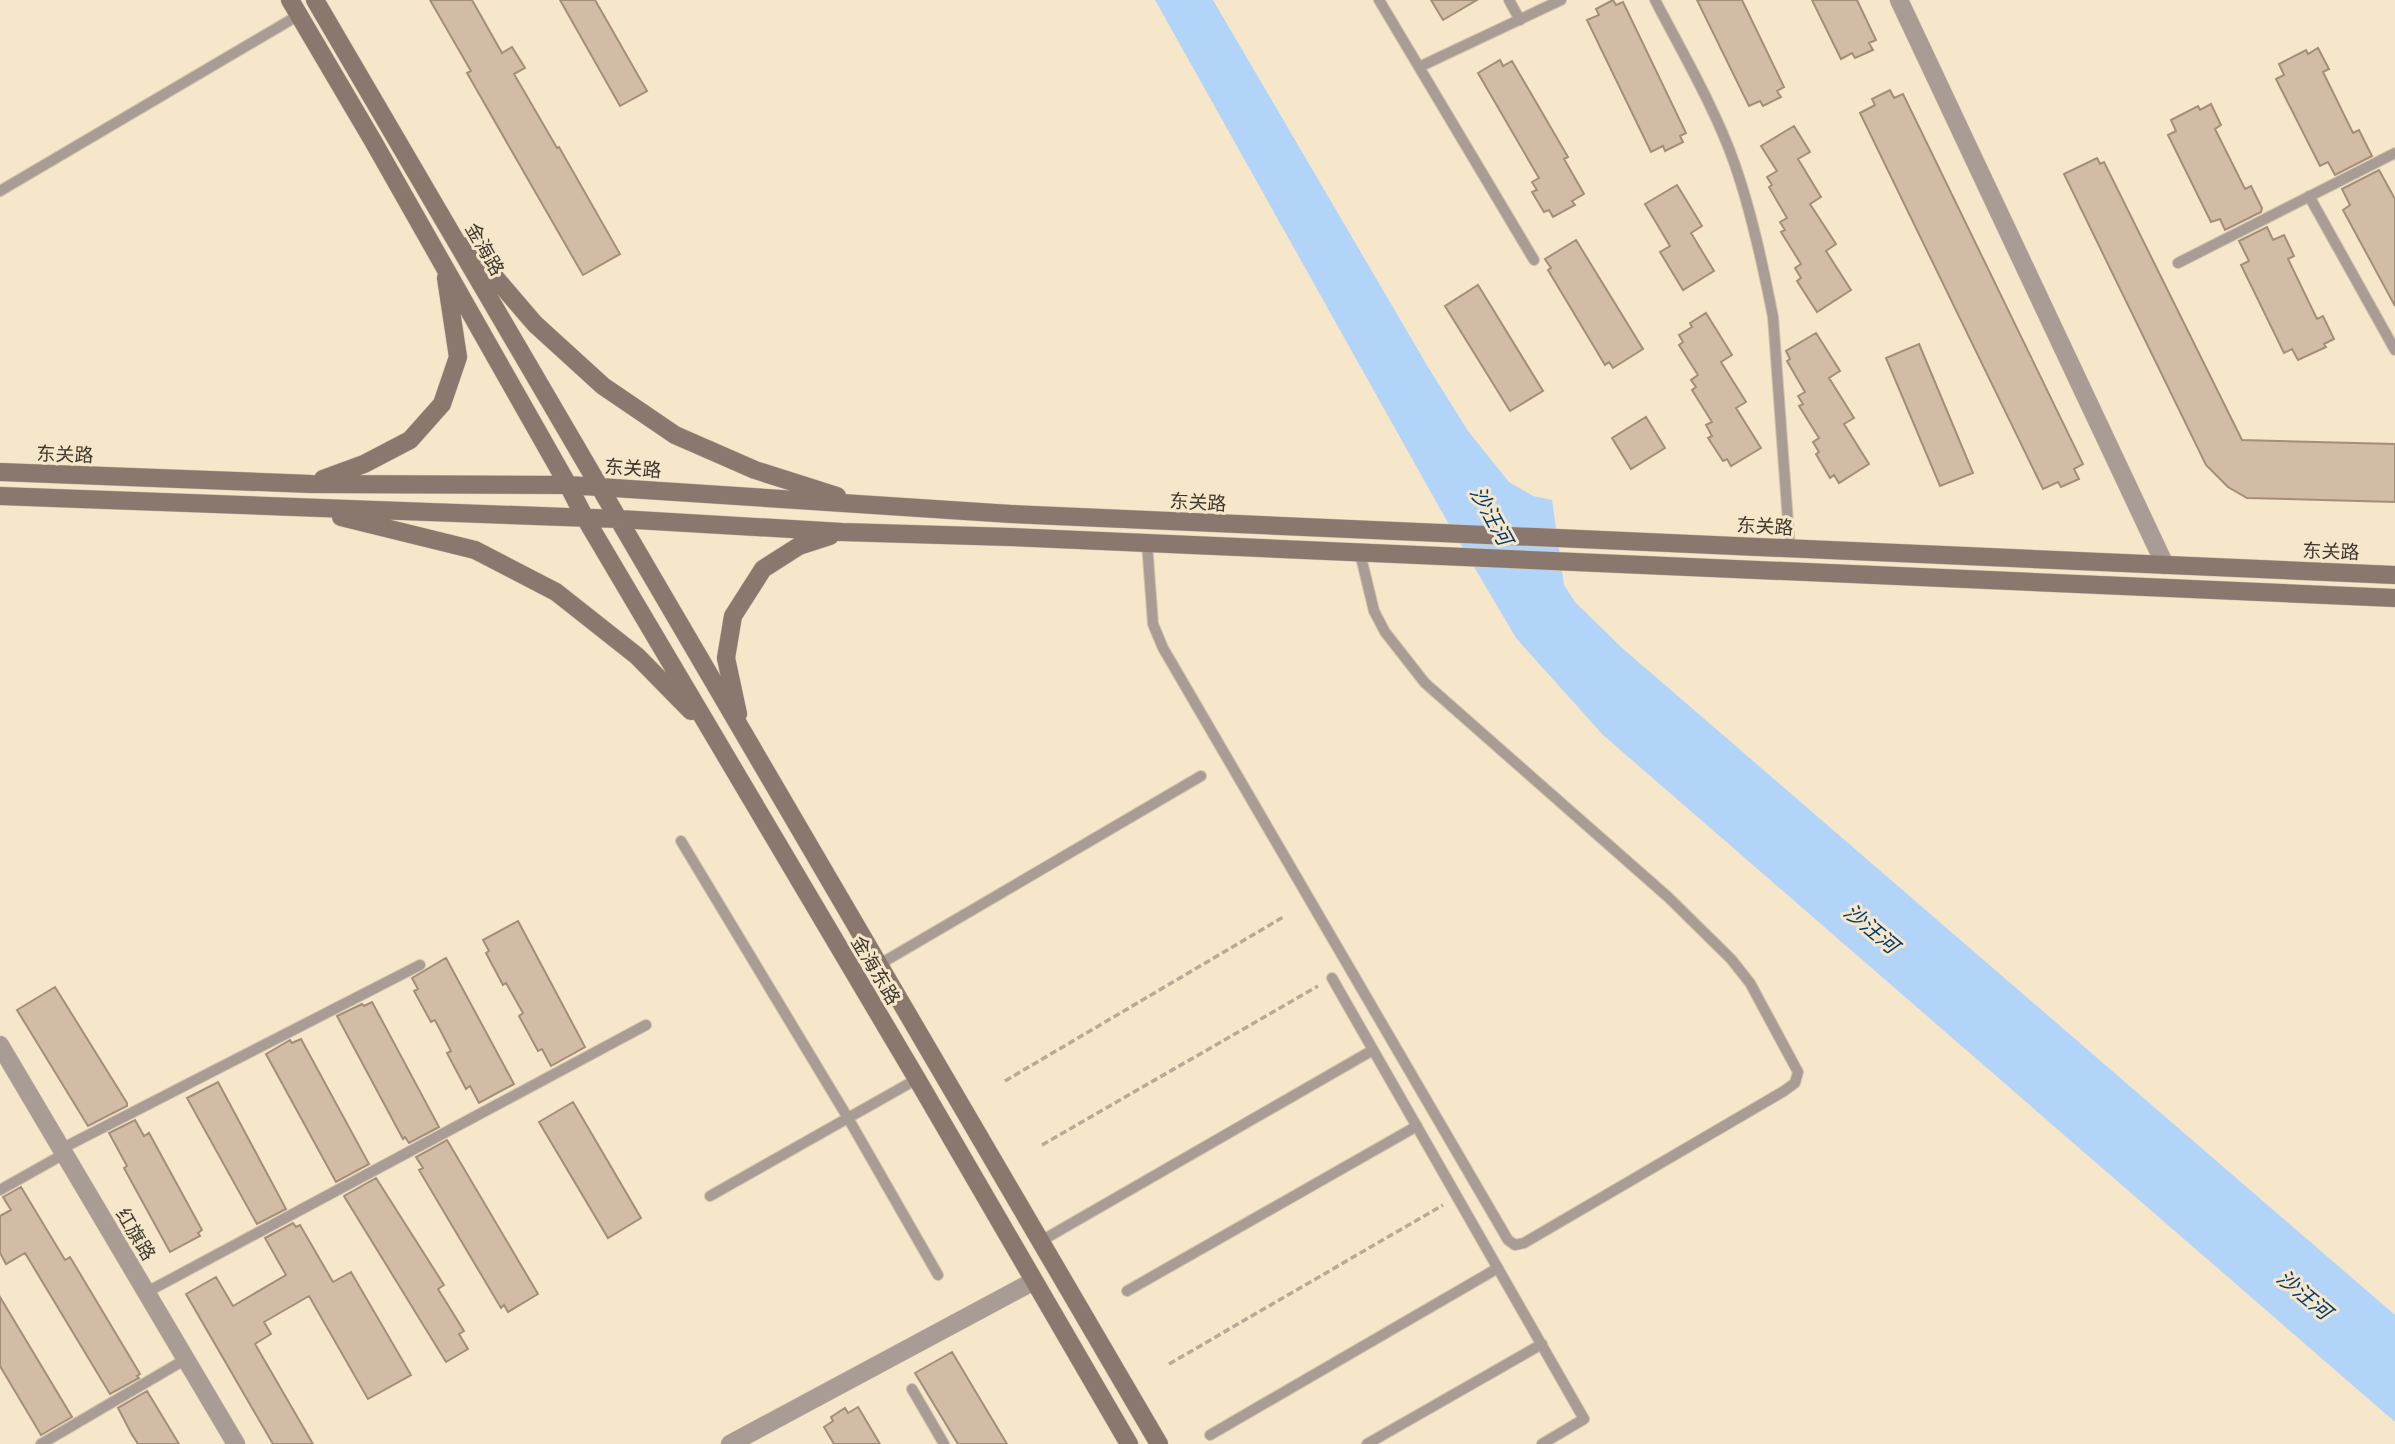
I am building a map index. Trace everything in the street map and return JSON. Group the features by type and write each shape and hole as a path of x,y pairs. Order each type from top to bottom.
{"main road":[{"name":"金海路","path":"316,0 619,519"},
{"path":"294,7 445,267 585,519"},
{"path":"439,212 535,324 603,386 676,435 755,470 864,505"},
{"path":"311,484 364,464 410,440 442,404 458,357 445,267"},
{"name":"东关路","path":"0,472 311,484 568,485 1011,514 2395,575"},
{"path":"0,496 619,519 842,532 2395,598"},
{"path":"307,508 475,550 556,592 637,656 710,732"},
{"name":"金海东路","path":"585,519 917,1079 1129,1444"},
{"name":"金海东路","path":"619,519 1159,1444"},
{"path":"741,727 726,658 733,616 763,569 799,546 842,532"}],"street":[{"path":"1899,0 2165,565"},
{"name":"红旗路","path":"0,1045 236,1444"},
{"path":"730,1444 1034,1280"}],"lane":[{"path":"1379,0 1534,260"},
{"path":"1509,0 1520,20"},
{"path":"1419,67 1561,0"},
{"path":"1655,0 1734,164 1767,285 1773,317 1790,549"},
{"path":"0,191 294,7"},
{"path":"2178,263 2395,153"},
{"path":"2309,196 2395,350"},
{"path":"1147,544 1153,624 1163,648 1508,1240 1515,1245 1524,1243 1784,1091 1794,1083 1798,1072 1749,983 1731,959 1668,897 1425,683 1385,632 1374,611 1360,553"},
{"path":"880,964 1201,776"},
{"path":"681,841 848,1118 938,1275"},
{"path":"0,1190 63,1151 420,965"},
{"path":"1332,978 1584,1419 1542,1444"},
{"path":"147,1292 646,1025"},
{"path":"1041,1241 1373,1050"},
{"path":"709,1196 917,1079"},
{"path":"1127,1291 1417,1126"},
{"path":"1210,1435 1498,1268"},
{"path":"1367,1444 1542,1344"},
{"path":"41,1444 186,1359"},
{"path":"912,1389 944,1444"}],"path":[{"path":"1005,1081 1285,916"},
{"path":"1042,1145 1332,978"},
{"path":"1169,1364 1457,1197"}],"water":[{"name":"沙汪河","path":"1155,0 1213,0 1468,431 1509,482 1533,496 1552,500 1564,585 1575,602 1621,647 2395,1315 2395,1422 1603,735 1516,638 1443,514"}],"building":[{"path":"430,0 472,0 502,53 512,47 525,68 514,74 620,254 583,275 467,73 471,71"},
{"path":"560,0 595,0 647,91 620,106"},
{"path":"1431,0 1477,0 1443,20"},
{"path":"1613,0 1616,5 1623,2 1686,133 1680,136 1683,142 1665,151 1663,146 1651,152 1587,20 1599,15 1596,9"},
{"path":"1697,0 1742,0 1784,87 1777,91 1781,97 1763,106 1760,101 1749,106"},
{"path":"1812,0 1857,0 1876,40 1869,43 1873,50 1855,58 1852,53 1841,59"},
{"path":"2318,48 2329,69 2323,72 2353,133 2359,130 2372,156 2335,175 2328,162 2320,166 2276,79 2284,75 2279,64 2306,50 2308,54"},
{"path":"1500,60 1503,66 1512,61 1568,157 1564,159 1584,194 1572,201 1575,205 1553,217 1549,210 1544,212 1532,192 1537,190 1532,182 1539,178 1478,73"},
{"path":"1890,90 1894,98 1903,94 2083,464 2074,469 2079,479 2061,487 2058,482 2043,489 1860,113 1875,105 1872,99"},
{"path":"2211,104 2221,125 2215,129 2245,189 2251,186 2262,208 2261,212 2225,230 2220,219 2211,222 2168,135 2176,131 2171,120 2198,106 2200,110"},
{"path":"1794,126 1810,152 1798,159 1821,197 1810,204 1836,244 1826,251 1851,290 1817,312 1797,281 1801,278 1795,268 1801,264 1781,232 1785,230 1780,222 1787,218 1769,187 1772,185 1767,177 1777,171 1761,146"},
{"path":"2097,158 2100,164 2104,162 2242,440 2395,444 2395,502 2247,498 2228,487 2206,465 2064,174"},
{"path":"2379,170 2395,199 2395,306 2343,210 2350,205 2342,189"},
{"path":"1677,185 1702,226 1691,233 1714,271 1683,290 1660,252 1670,246 1645,204"},
{"path":"2267,227 2273,240 2284,235 2294,256 2288,259 2317,319 2323,316 2334,339 2324,344 2326,347 2298,360 2292,349 2284,353 2241,265 2249,261 2239,241"},
{"path":"1576,240 1643,349 1613,368 1609,362 1605,365 1548,270 1551,268 1545,259"},
{"path":"1478,285 1543,391 1510,411 1445,306"},
{"path":"1706,313 1732,355 1721,362 1746,402 1736,408 1761,448 1731,466 1727,459 1723,461 1708,438 1712,436 1706,425 1712,422 1692,390 1696,387 1691,380 1698,375 1679,345 1683,342 1679,335 1692,327 1690,323"},
{"path":"1816,333 1840,371 1829,378 1854,418 1844,424 1869,464 1839,483 1834,475 1830,478 1816,454 1819,452 1813,442 1819,438 1799,406 1803,404 1798,396 1805,392 1787,361 1790,359 1786,351"},
{"path":"1919,344 1973,473 1940,486 1886,358"},
{"path":"1646,417 1665,448 1631,469 1612,438"},
{"path":"518,921 585,1047 551,1066 542,1049 538,1051 519,1016 523,1013 506,983 503,985 486,953 489,951 483,940"},
{"path":"446,958 514,1084 479,1103 470,1086 466,1089 447,1053 451,1051 435,1020 431,1022 414,991 418,989 412,978"},
{"path":"55,987 127,1103 127,1106 88,1126 17,1010"},
{"path":"372,1002 439,1127 409,1143 405,1137 403,1139 337,1016"},
{"path":"301,1039 369,1164 336,1182 266,1054 290,1040 292,1043"},
{"path":"218,1082 286,1209 257,1224 187,1098"},
{"path":"573,1102 641,1218 608,1238 539,1122"},
{"path":"135,1120 144,1136 149,1133 202,1230 198,1233 200,1236 170,1252 124,1168 127,1166 109,1133"},
{"path":"447,1140 538,1294 508,1312 504,1305 501,1308 419,1170 423,1168 416,1157"},
{"path":"376,1178 444,1285 438,1289 464,1331 459,1334 468,1349 446,1362 344,1196"},
{"path":"21,1187 65,1260 70,1257 140,1374 137,1376 139,1378 110,1394 25,1253 6,1264 0,1253 0,1216 11,1210 3,1197"},
{"path":"293,1223 296,1227 300,1225 333,1282 351,1272 411,1375 368,1399 309,1296 264,1322 271,1334 255,1344 313,1444 273,1444 186,1294 216,1277 233,1306 286,1275 265,1238"},
{"path":"0,1297 72,1417 41,1435 0,1366"},
{"path":"952,1352 1007,1444 958,1444 915,1373"},
{"path":"147,1391 179,1444 138,1444 131,1433 118,1408"},
{"path":"858,1407 880,1444 834,1444 824,1427 833,1421 831,1417 845,1408 848,1413"}]}
